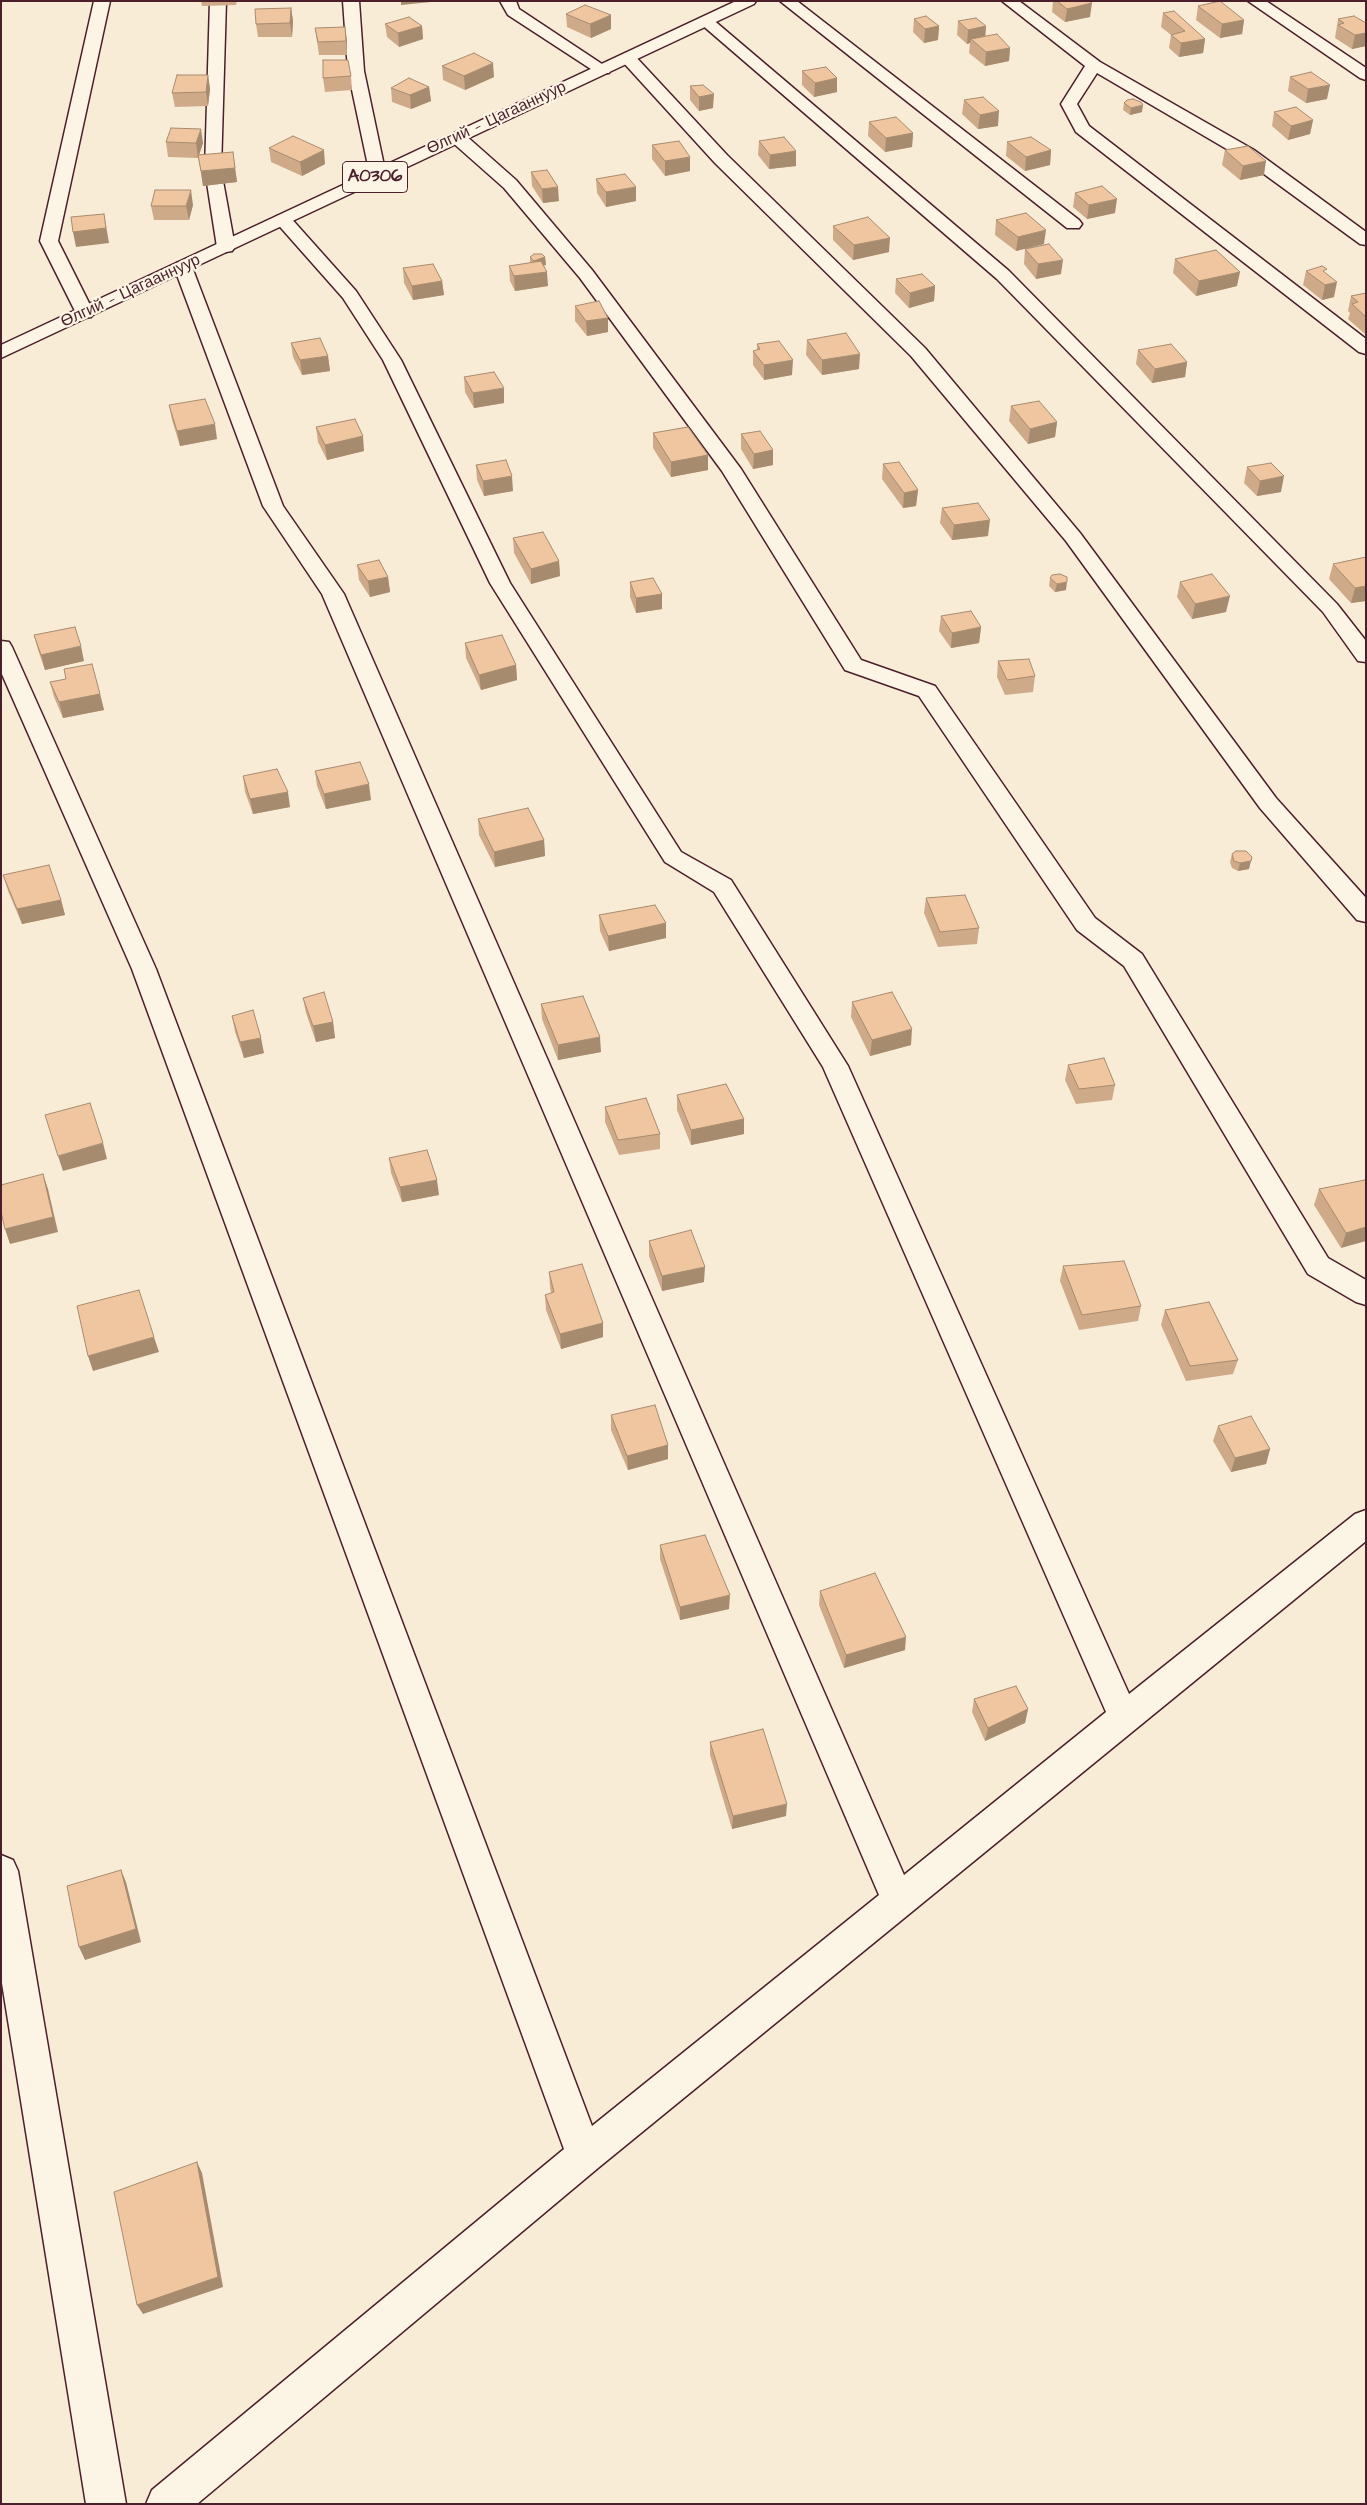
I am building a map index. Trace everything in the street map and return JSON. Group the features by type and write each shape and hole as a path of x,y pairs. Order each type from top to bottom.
{"main road":[{"path":"85,313 49,241 102,1"},
{"path":"218,1 213,170 226,246"},
{"path":"350,1 356,71 378,175"},
{"path":"508,1 513,12 603,70"},
{"path":"787,1 1073,224"},
{"path":"1009,1 1094,65 1248,154 1366,240"},
{"path":"1255,1 1366,75"},
{"name":"Өлгий — Цагааннуур","path":"1,352 747,2"},
{"path":"706,21 817,118 1004,275 1330,608 1366,656"},
{"path":"628,58 721,159 918,352 1073,538 1268,803 1366,914"},
{"path":"1094,65 1069,104 1082,129 1366,348"},
{"path":"458,138 510,184 592,282 731,469 853,665 928,692 1086,924 1133,960 1318,1266 1366,1294"},
{"path":"282,220 350,295 392,360 500,583 673,858 723,886 835,1066 1124,1717"},
{"path":"183,267 273,506 334,594 899,1902"},
{"path":"1,647 144,969 585,2156"},
{"path":"166,2504 585,2156 1124,1717 1366,1523"},
{"path":"1,1871 106,2504"}],"building":[{"path":"1057,1 1089,1 1092,3 1067,9"},
{"path":"1220,1 1244,20 1222,24 1198,6"},
{"path":"585,5 611,15 590,24 566,14"},
{"path":"291,8 290,23 256,24 255,9"},
{"path":"1174,11 1205,39 1181,43 1171,35 1185,31 1163,13"},
{"path":"926,16 939,26 925,29 914,19"},
{"path":"1354,16 1366,23 1366,33 1355,35 1338,25 1344,23 1338,19"},
{"path":"409,17 422,26 398,33 385,24"},
{"path":"976,18 986,26 968,30 958,21"},
{"path":"345,27 346,41 318,42 315,28"},
{"path":"997,34 1010,48 986,52 971,39"},
{"path":"474,53 493,63 464,76 442,66"},
{"path":"323,60 348,60 351,76 323,78"},
{"path":"826,67 837,78 815,83 802,71"},
{"path":"1311,72 1330,85 1308,89 1290,77"},
{"path":"177,75 208,75 206,92 172,93"},
{"path":"409,78 429,87 410,95 391,88"},
{"path":"703,85 714,94 699,97 690,86"},
{"path":"983,97 999,111 980,115 964,100"},
{"path":"1133,99 1141,102 1143,105 1131,108 1124,103 1127,100"},
{"path":"1296,107 1313,120 1291,126 1274,112"},
{"path":"896,117 913,133 886,138 869,122"},
{"path":"171,128 201,129 196,143 166,142"},
{"path":"293,136 324,150 300,162 269,148"},
{"path":"784,137 796,151 770,155 759,141"},
{"path":"1031,137 1051,150 1026,157 1007,142"},
{"path":"679,141 690,157 665,161 652,145"},
{"path":"1248,146 1266,161 1243,166 1225,150"},
{"path":"233,152 235,168 201,171 198,155"},
{"path":"547,170 558,187 542,189 531,172"},
{"path":"625,174 636,187 606,192 596,179"},
{"path":"1102,186 1117,199 1089,205 1075,193"},
{"path":"155,190 191,190 186,206 151,206"},
{"path":"1026,213 1046,230 1018,237 996,220"},
{"path":"104,214 106,228 73,232 71,217"},
{"path":"868,217 890,238 854,245 833,226"},
{"path":"1049,244 1063,260 1038,264 1025,249"},
{"path":"1216,250 1240,272 1199,281 1175,259"},
{"path":"534,254 542,254 545,257 534,261 530,257"},
{"path":"541,261 547,272 514,276 509,266"},
{"path":"433,264 442,281 412,286 403,268"},
{"path":"1322,266 1327,269 1323,271 1337,282 1325,285 1306,271"},
{"path":"922,274 935,286 910,293 896,279"},
{"path":"1366,293 1366,317 1352,304 1358,302 1351,296"},
{"path":"599,301 608,318 586,321 575,306"},
{"path":"846,333 860,354 822,360 807,340"},
{"path":"320,338 328,356 300,360 291,343"},
{"path":"779,341 793,360 764,365 753,351 760,349 757,344"},
{"path":"1171,344 1187,362 1155,369 1138,350"},
{"path":"494,372 504,388 473,393 464,377"},
{"path":"205,399 215,424 177,431 169,405"},
{"path":"1039,401 1057,422 1030,429 1011,406"},
{"path":"355,419 363,436 325,445 316,427"},
{"path":"688,427 708,455 671,462 653,433"},
{"path":"760,431 773,450 754,454 741,434"},
{"path":"506,460 512,476 483,481 476,465"},
{"path":"899,462 918,490 904,493 883,464"},
{"path":"1271,463 1284,476 1260,481 1247,467"},
{"path":"978,503 990,520 954,525 942,508"},
{"path":"543,532 559,561 531,569 513,538"},
{"path":"1366,557 1366,586 1355,588 1333,564"},
{"path":"379,560 388,577 368,581 357,565"},
{"path":"1060,574 1067,577 1067,582 1057,584 1050,578 1052,575"},
{"path":"1212,574 1230,596 1195,604 1180,582"},
{"path":"653,578 662,594 636,598 630,582"},
{"path":"971,611 981,627 952,633 941,616"},
{"path":"75,627 81,646 41,655 34,635"},
{"path":"502,635 516,665 479,675 465,643"},
{"path":"1029,659 1035,676 1007,680 998,661"},
{"path":"92,664 100,694 59,702 50,682 66,679 64,669"},
{"path":"360,762 369,784 324,794 315,771"},
{"path":"277,769 288,792 250,799 243,776"},
{"path":"528,808 544,840 494,852 478,819"},
{"path":"1236,851 1246,851 1252,857 1251,861 1240,863 1234,861 1232,854"},
{"path":"49,865 61,900 17,909 3,875"},
{"path":"965,895 979,928 940,932 926,898"},
{"path":"655,905 666,923 608,936 599,915"},
{"path":"324,992 333,1022 313,1026 303,998"},
{"path":"892,992 912,1029 872,1040 852,1002"},
{"path":"583,996 600,1037 558,1045 541,1004"},
{"path":"253,1010 261,1038 240,1042 232,1016"},
{"path":"1104,1058 1115,1085 1079,1089 1068,1065"},
{"path":"726,1084 744,1119 691,1130 677,1095"},
{"path":"646,1098 660,1134 618,1140 605,1107"},
{"path":"90,1103 103,1143 58,1156 45,1115"},
{"path":"427,1150 437,1180 400,1187 389,1158"},
{"path":"43,1174 53,1217 5,1229 1,1212 1,1185"},
{"path":"1365,1180 1366,1227 1346,1233 1319,1189"},
{"path":"691,1230 705,1267 662,1276 649,1241"},
{"path":"1124,1261 1141,1306 1082,1315 1063,1266"},
{"path":"582,1264 603,1323 560,1334 545,1295 554,1292 549,1272"},
{"path":"139,1290 154,1337 88,1356 77,1306"},
{"path":"1209,1302 1238,1360 1190,1366 1165,1310"},
{"path":"655,1405 668,1445 627,1456 611,1415"},
{"path":"1251,1416 1270,1449 1235,1458 1218,1426"},
{"path":"705,1535 730,1595 680,1607 660,1545"},
{"path":"875,1573 906,1637 846,1655 820,1591"},
{"path":"1016,1686 1028,1709 988,1728 974,1699"},
{"path":"763,1729 787,1804 733,1816 710,1742"},
{"path":"121,1870 136,1929 79,1947 67,1886"},
{"path":"197,2162 218,2277 137,2305 114,2192"}]}
